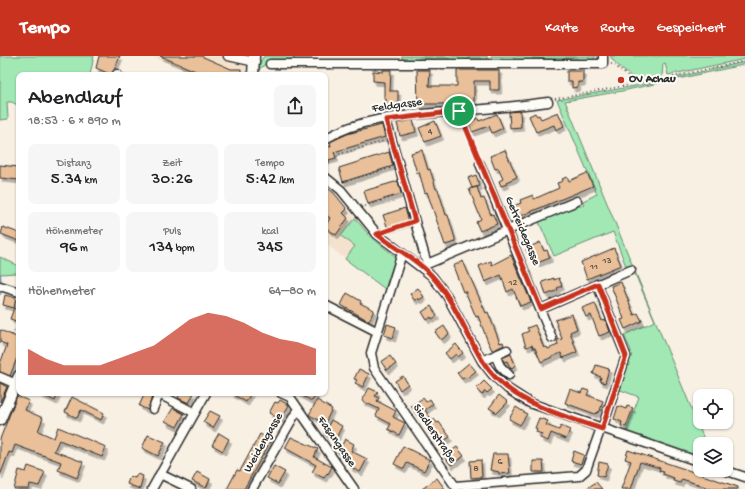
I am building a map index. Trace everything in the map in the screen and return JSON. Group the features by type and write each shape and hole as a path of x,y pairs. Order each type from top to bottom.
{"main road":[{"path":"254,72 256,58"},
{"path":"0,420 16,382"}],"street":[{"path":"228,56 256,58"},
{"path":"270,64 297,60 582,64 603,60"},
{"name":"Feldgasse","path":"328,138 349,127 386,120 548,102"},
{"path":"386,120 415,221 425,266 447,296 482,361 493,375 508,389 530,403 601,429 693,460"},
{"name":"Getreidegasse","path":"480,164 509,230 552,338"},
{"path":"328,179 335,185 377,234 402,253 425,266"},
{"path":"425,266 577,201"},
{"name":"Siedlerstraße","path":"402,253 376,331 371,353 374,368 453,487 579,476 586,470 601,429"},
{"path":"541,309 631,270"},
{"path":"598,284 626,356 601,429"},
{"path":"0,286 16,291"},
{"path":"328,307 376,331"},
{"path":"482,361 507,350"},
{"path":"495,355 500,366 509,375"},
{"path":"0,377 16,380"},
{"path":"153,409 159,396"},
{"path":"164,396 195,413"},
{"path":"152,489 204,396"},
{"name":"Fasangasse","path":"286,396 290,398 298,409 354,489"},
{"name":"Weidengasse","path":"252,489 298,409"},
{"path":"733,473 745,477"},
{"path":"160,474 190,489"}],"path":[{"path":"603,60 613,64 636,84"},
{"path":"548,102 557,98 636,84 745,60"},
{"path":"459,111 480,164"},
{"path":"328,162 338,159 337,155 391,139"},
{"path":"335,185 399,165"},
{"path":"356,209 407,193"},
{"path":"377,234 415,221"},
{"path":"12,335 14,330 16,330"}],"shaded area":[{"path":"151,56 244,56 244,66 246,67 246,72 188,72"},
{"path":"328,189 355,218 341,235 355,246 345,259 328,245"}],"green space":[{"path":"0,56 94,56 91,72 16,72 16,104 12,102 7,102 8,119 0,120"},
{"path":"264,56 294,56 294,59 268,62 257,71"},
{"path":"402,56 487,56 487,59 482,60 480,58 468,58 467,60 449,60 448,58 436,58 434,60 432,58 419,58 418,60 402,61"},
{"path":"491,56 596,56 592,61 578,61 577,58 565,58 565,60 533,58 531,61 500,58 499,61 492,61"},
{"path":"610,56 745,56 745,59 668,75 665,63 663,64 662,77 643,81 634,78 625,72"},
{"path":"745,62 745,64 738,66 622,91 565,101 693,412 693,429 700,429 703,437 693,437 693,455 626,432 639,397 618,389 631,351 624,335 655,321 632,267 627,269 613,232 554,256 538,220 584,205 583,201 597,194 557,100 652,83"},
{"path":"355,218 369,235 396,257 385,289 345,259 355,246 341,236"},
{"path":"0,257 16,265 16,273 0,274"}],"building":[{"path":"99,56 120,56 113,72 105,72 96,68"},
{"path":"160,56 201,56 231,69 241,69 241,72 198,72"},
{"path":"383,70 391,70 390,91 398,91 398,106 386,106 386,99 384,99 384,82 373,81 373,71 383,72"},
{"path":"417,70 430,70 429,86 457,86 457,70 499,70 499,90 490,90 490,81 474,81 474,104 418,104"},
{"path":"567,71 583,71 583,82 578,82 578,87 572,88 572,81 567,81"},
{"path":"520,111 521,127 510,128 509,112"},
{"path":"558,112 564,126 556,130 554,125 536,132 529,116 535,113 537,116 539,115 541,119"},
{"path":"497,114 503,128 492,133 489,126 472,132 468,122 478,118 479,121"},
{"path":"413,120 416,132 400,136 397,123"},
{"path":"435,121 441,136 425,142 419,128"},
{"path":"382,125 385,137 334,152 336,158 328,160 328,146 331,146 330,142 347,134"},
{"path":"422,150 428,170 430,169 436,189 438,189 446,215 448,215 456,242 445,245 427,192 425,193 419,172 417,173 411,153"},
{"path":"505,150 517,177 501,186 499,181 503,179 498,168 495,169 490,156"},
{"path":"389,152 393,166 343,182 339,168"},
{"path":"0,165 16,167 16,180 0,178"},
{"path":"587,173 593,186 513,219 508,208 521,203 520,200 533,195 534,199 559,188 557,183 563,181 562,179 567,177 569,181"},
{"path":"476,175 480,186 472,188 468,178"},
{"path":"398,181 401,194 368,204 364,191"},
{"path":"477,187 481,199 484,198 491,215 493,214 497,224 480,231 476,222 481,219 469,189"},
{"path":"328,188 334,193 347,209 343,213 348,218 336,235 328,229 328,222 330,218 328,216"},
{"path":"405,208 409,222 388,229 383,215"},
{"path":"3,227 16,232 16,240 1,234"},
{"path":"540,242 544,251 547,250 550,258 537,263 534,256 530,258 526,249"},
{"path":"614,248 621,265 587,279 581,262"},
{"path":"511,255 531,302 520,306 513,289 507,292 501,275 485,282 479,266 491,261 492,265"},
{"path":"463,261 486,313 488,312 500,343 503,342 504,345 494,350 492,350 488,342 478,316 476,317 465,291 463,292 453,266"},
{"path":"554,278 554,280 559,278 562,286 557,288 558,290 546,295 542,282"},
{"path":"621,282 634,315 638,313 642,321 625,329 621,320 624,319 611,286"},
{"path":"418,288 424,297 419,300 418,298 415,301 410,294"},
{"path":"347,293 361,301 360,303 374,310 369,321 341,305"},
{"path":"5,295 16,298 14,308 3,305"},
{"path":"595,303 602,321 606,320 610,332 599,336 591,315 586,317 582,308"},
{"path":"431,306 437,316 432,319 431,317 427,320 422,312"},
{"path":"14,308 16,309 16,321 10,319"},
{"path":"572,314 577,329 570,332 577,352 563,358 561,353 541,362 535,348 533,348 532,345 526,347 522,334 529,331 527,328 535,325 544,348 547,347 548,349 558,345 557,340 562,339 555,320"},
{"path":"387,324 396,327 393,338 384,335"},
{"path":"444,326 449,334 441,340 435,332"},
{"path":"0,330 16,337 16,361 10,376 0,372 0,364 7,345 0,342"},
{"path":"456,344 463,353 458,357 456,354 450,359 445,353"},
{"path":"511,354 515,365 511,369 507,361 504,362 502,358"},
{"path":"390,356 396,364 387,370 381,362"},
{"path":"469,363 476,371 467,378 462,379 457,373"},
{"path":"596,365 609,369 605,383 600,381 601,377 593,374"},
{"path":"359,369 369,374 363,387 355,383 357,380 354,379"},
{"path":"403,376 408,384 400,390 395,381"},
{"path":"484,381 492,389 487,393 485,391 482,395 476,389"},
{"path":"0,383 7,387 0,402"},
{"path":"369,388 378,392 375,396 379,398 377,401 396,411 393,417 405,423 399,435 388,429 391,424 376,416 379,409 362,401"},
{"path":"570,389 581,393 583,389 589,391 587,395 603,401 600,411 595,414 565,403"},
{"path":"499,395 508,402 497,413 489,408"},
{"path":"17,396 29,401 25,410 43,418 38,431 54,438 58,427 106,447 102,457 59,440 54,451 83,462 77,478 58,470 61,462 15,445 12,453 9,452 0,476 0,439"},
{"path":"44,396 57,396 55,401"},
{"path":"144,396 152,396 148,410 139,406"},
{"path":"179,396 192,396 189,403 178,398"},
{"path":"236,396 249,396 246,402"},
{"path":"303,396 315,396 312,401"},
{"path":"72,397 104,413 101,420 81,410 77,418 65,412"},
{"path":"423,398 426,402 430,399 433,404 425,410 432,420 434,419 437,423 439,422 450,437 442,442 437,436 433,439 427,430 430,428 420,413 417,415 411,406"},
{"path":"280,400 289,405 281,420 269,413 275,402 278,403"},
{"path":"317,400 332,409 325,423 309,415"},
{"path":"618,406 626,409 627,406 633,408 626,427 621,426 622,422 614,419"},
{"path":"516,407 527,414 520,425 509,419"},
{"path":"173,408 184,414 177,427 165,421"},
{"path":"210,411 220,416 213,428 203,422"},
{"path":"539,418 548,421 546,425 559,430 561,426 570,430 566,439 551,433 548,441 540,438 542,434 536,432 537,429 535,428"},
{"path":"331,420 342,426 335,440 324,434"},
{"path":"219,433 229,439 223,451 212,445"},
{"path":"260,434 271,440 244,489 227,489 237,470 240,471"},
{"path":"148,435 165,442 158,456 142,448"},
{"path":"291,437 318,449 314,457 332,467 324,478 312,472 316,465 285,448"},
{"path":"345,439 354,444 351,451 367,459 360,472 350,467 353,461 338,453"},
{"path":"403,446 430,460 424,471 407,463 404,469 394,464"},
{"path":"457,447 464,456 451,465 444,456"},
{"path":"628,450 693,472 693,477 708,477 738,487 738,489 712,489 682,479 680,483 673,481 674,478 663,474 664,472 659,471 660,468 640,462 631,489 621,489 631,461 625,459"},
{"path":"574,451 584,455 581,464 571,461"},
{"path":"493,454 508,454 510,473 499,474 499,472 490,470"},
{"path":"481,460 482,477 471,478 470,461"},
{"path":"533,461 543,461 544,472 533,472"},
{"path":"599,462 608,464 604,477 597,475"},
{"path":"28,466 45,472 39,486 30,484 29,489 14,489 19,470 26,472"},
{"path":"274,466 285,472 278,484 267,478"},
{"path":"197,472 210,479 206,488 192,481"},
{"path":"137,474 143,476 140,489 127,484 130,476 135,478"},
{"path":"437,478 445,489 422,489"},
{"path":"596,482 602,489 586,489"}],"waterway":[{"path":"0,274 1,285"},
{"path":"0,294 2,289"}],"place":[{"name":"OV Achau","path":"621,80"}],"route":[{"path":"459,111 541,309 598,284 626,356 602,429 530,403 508,389 493,375 482,361 447,296 432,276 377,234 415,221 386,120 459,111"}]}
